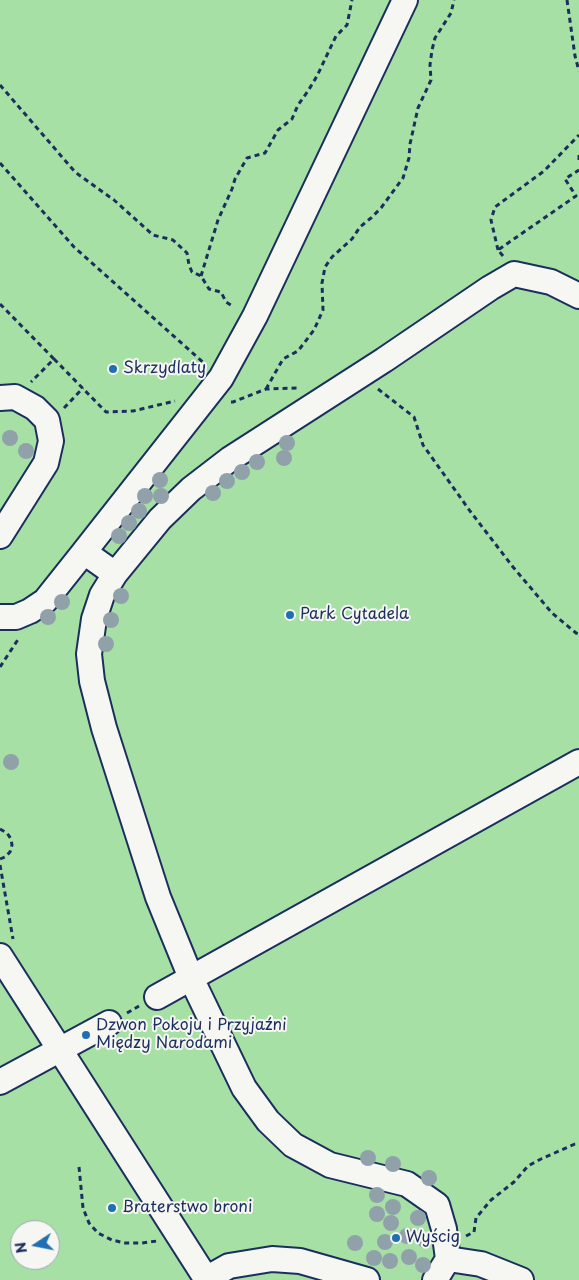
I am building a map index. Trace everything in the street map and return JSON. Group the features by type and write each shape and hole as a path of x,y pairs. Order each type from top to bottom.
{"street":[{"path":"0,617 16,617 30,611 44,601 215,385 255,316 405,0"},
{"path":"435,1280 448,1259 444,1229 436,1205 406,1184 330,1165 293,1145 268,1121 244,1088 191,978 158,897 104,728 92,681 88,654 94,619 102,595 115,574 160,519 191,489 230,459 514,274 552,282 579,296"},
{"path":"0,536 46,463 51,440 47,420 35,408 8,397"},
{"path":"84,552 115,574"},
{"path":"157,997 579,762"},
{"path":"6,949 59,1049 206,1279 229,1266 272,1259 300,1261 367,1280"},
{"path":"0,1082 109,1023"},
{"path":"448,1259 481,1264 521,1280"}],"path":[{"path":"201,276 218,220 235,179 247,158 265,153 278,130 292,119 298,105 317,76 336,36 347,26 352,0"},
{"path":"266,389 283,359 298,351 314,330 323,310 322,282 325,267 360,227 376,213 403,178 409,158 418,108 431,80 430,65 434,38 451,13 454,0"},
{"path":"567,0 579,71"},
{"path":"0,85 75,172 114,200 153,236 173,240 187,253 192,272 201,276 209,289 221,292 226,302 234,306 235,313"},
{"path":"498,250 491,220 495,207 544,171 579,135"},
{"path":"579,155 579,164"},
{"path":"0,163 74,247 215,385 219,401 233,402 266,389 298,388"},
{"path":"512,240 576,196 565,179 579,170"},
{"path":"0,304 106,412 133,411 177,400"},
{"path":"8,397 54,359"},
{"path":"350,382 364,381 414,417 423,445 475,518 552,613 576,634 579,634"},
{"path":"0,667 20,637"},
{"path":"0,829 8,833 12,846 10,852 0,859"},
{"path":"0,865 6,949"},
{"path":"109,1023 157,997"},
{"path":"448,1259 457,1240 474,1232 476,1218 491,1200 514,1182 528,1166 575,1144 579,1144"},
{"path":"79,1167 83,1208 89,1223 98,1233 112,1240 125,1243 157,1241 176,1233"}],"green space":[{"name":"Park Cytadela","path":"0,0 579,0 579,1280 0,1280"}],"place":[{"name":"Skrzydlaty","path":"113,369"},
{"name":"Park Cytadela","path":"290,615"},
{"name":"Dzwon Pokoju i Przyjaźni Między Narodami","path":"86,1035"},
{"name":"Braterstwo broni","path":"112,1208"},
{"name":"Wyścig","path":"396,1238"}]}
